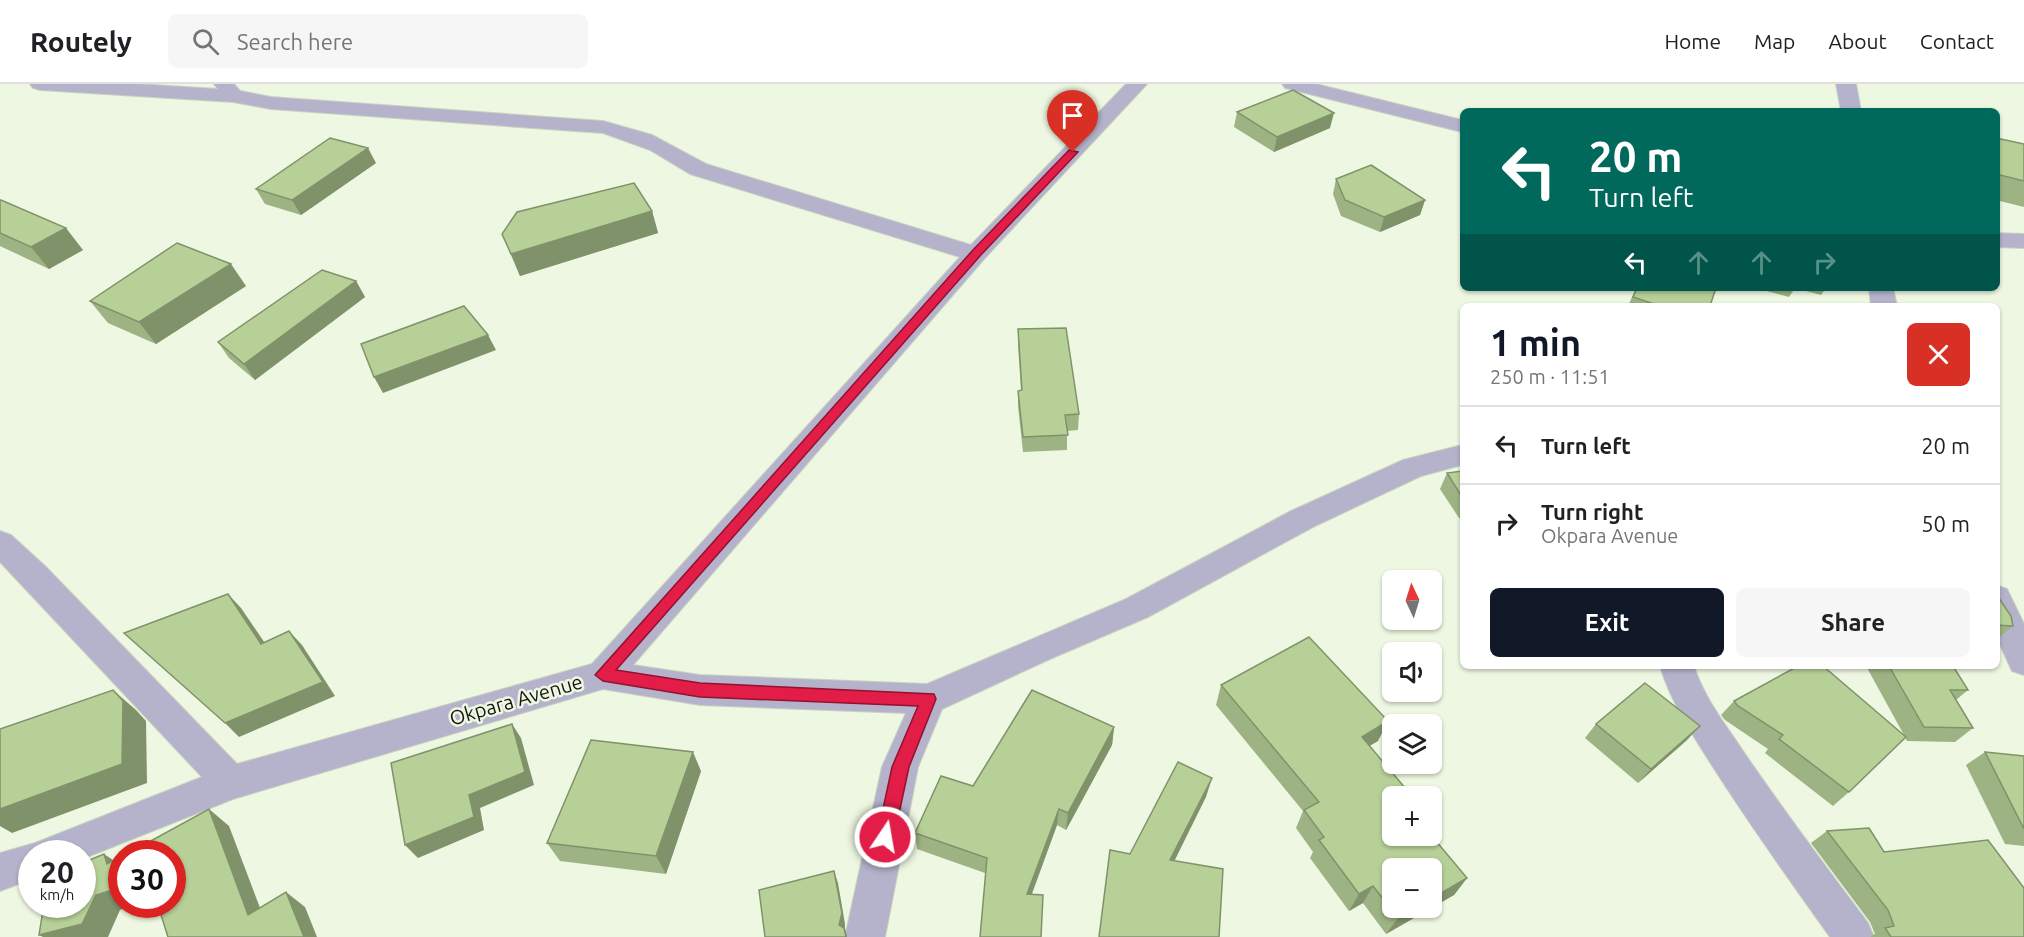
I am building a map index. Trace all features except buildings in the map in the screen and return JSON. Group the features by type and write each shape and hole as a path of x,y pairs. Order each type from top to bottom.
{"street":[{"path":"40,84 228,90 272,104 586,124 626,131 659,144 699,169 976,254"},
{"name":"Okpara Avenue","path":"85,840 231,783 603,675 976,254 1137,84"},
{"path":"1292,84 1460,126"},
{"path":"1846,84 1850,108"},
{"path":"2000,240 2024,241"},
{"path":"603,675 700,690 929,699 1038,649 1137,608 1302,519 1413,467 1460,455"},
{"path":"0,543 34,575 231,783"},
{"path":"2000,607 2024,661"},
{"path":"1678,669 1680,679 1697,710 1754,800 1854,937"},
{"path":"865,937 900,767 929,699"},
{"path":"0,872 18,865"}],"route":[{"path":"885,837 900,767 929,699 700,690 603,675 976,254 1073,152"}]}
